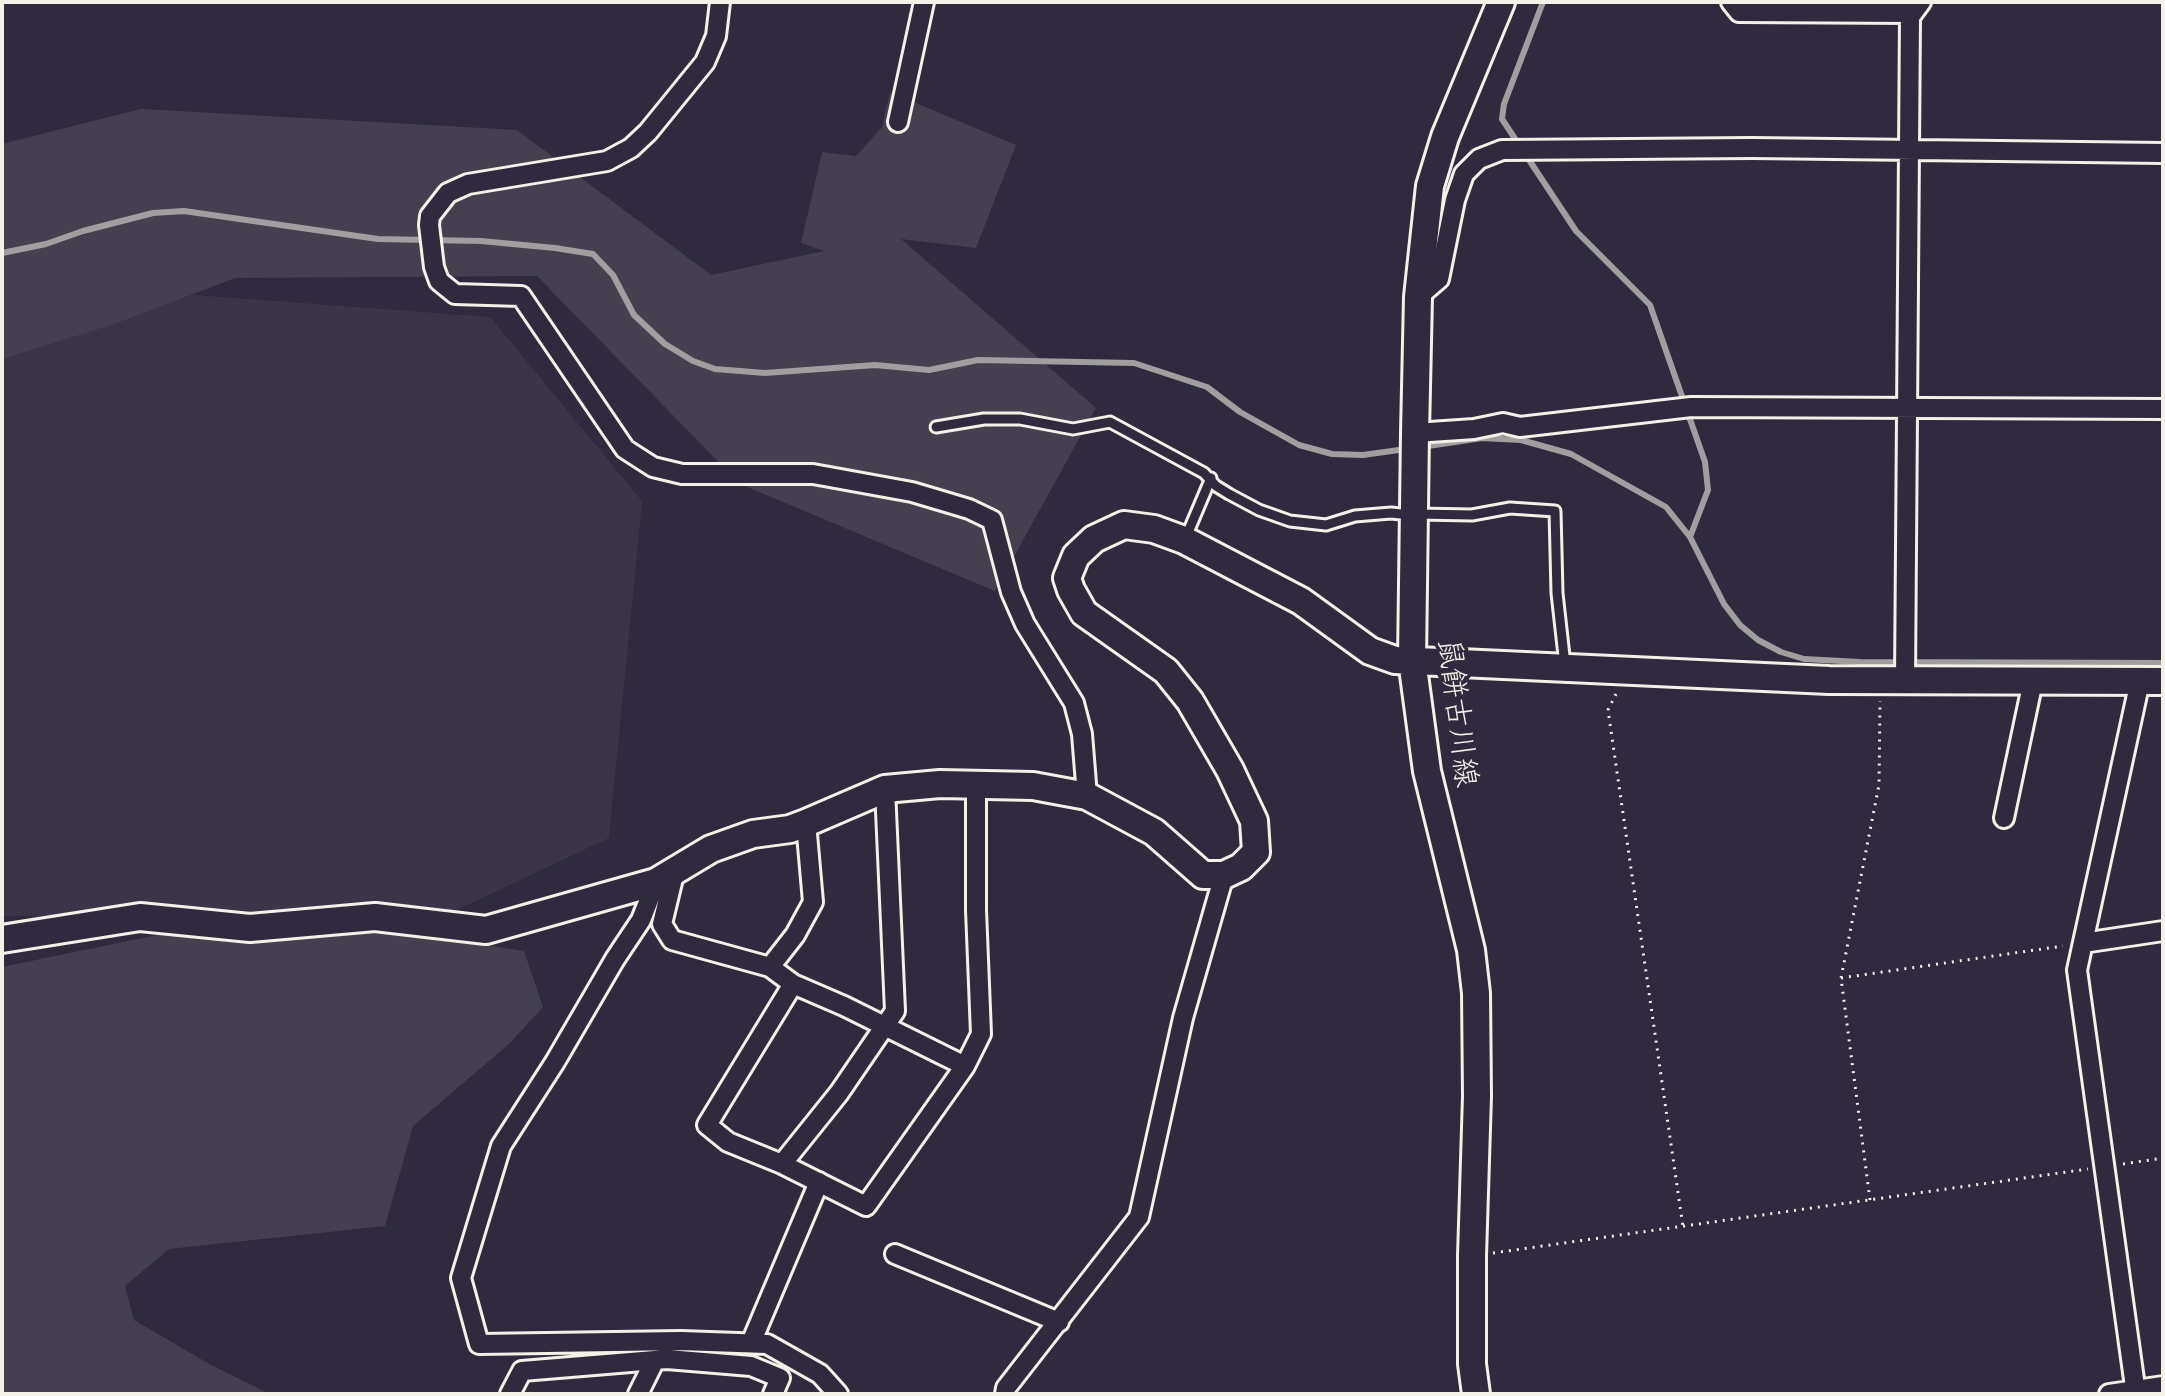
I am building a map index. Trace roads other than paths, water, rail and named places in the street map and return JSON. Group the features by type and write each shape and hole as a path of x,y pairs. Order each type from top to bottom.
{"street":[{"path":"720,2 716,36 705,62 648,132 631,148 607,161 468,184 448,193 430,216 429,225 439,281 455,294 521,296 625,449 653,467 682,474 813,474 912,492 969,509 992,520 1011,592 1025,624 1074,703 1082,734 1087,796"},
{"path":"898,122 924,2"},
{"name":"鼠餅古川線","path":"1476,1394 1472,1364 1472,1256 1477,1096 1476,993 1471,950 1427,771 1412,660 1408,514 1415,442 1418,297 1430,186 1445,137 1501,2"},
{"path":"1731,2 1739,12 1917,8"},
{"path":"1896,678 1905,651 1910,17 1917,8"},
{"path":"1418,297 1439,279 1455,200 1464,174 1479,159 1506,150 1752,148 2163,153"},
{"path":"1415,442 1503,423 1520,427 1684,407 2163,409"},
{"path":"2,939 140,917 250,928 375,917 486,930 665,876 711,849 753,834 790,829 885,789 940,784 1033,786 1087,796 1154,832 1203,875 1224,875 1241,867 1256,852 1254,821 1230,770 1190,701 1166,671 1084,613 1067,578 1076,556 1094,539 1124,525 1154,529 1184,540 1301,601 1370,651 1395,660 1717,677 2152,681 2077,970 2136,1392"},
{"path":"2004,818 2033,681"},
{"path":"793,984 707,1125 728,1142 782,1164 866,1206 965,1066 981,1034 976,910 976,785"},
{"path":"782,1164 839,1093 895,1011 885,789"},
{"path":"770,967 795,935 813,902 806,823"},
{"path":"1005,1394 1006,1388 1139,1217 1183,1018 1224,875"},
{"path":"665,876 662,924 672,940 770,967 793,984 965,1066"},
{"path":"665,876 555,1062 501,1146 461,1278 479,1344 681,1341 767,1344 820,1374 838,1394"},
{"path":"2083,943 2163,931"},
{"path":"751,1343 819,1182"},
{"path":"895,1254 1059,1322"},
{"path":"510,1394 522,1371 667,1359 751,1366 780,1378 773,1394"},
{"path":"638,1394 655,1360"},
{"path":"2109,1394 2163,1386"}],"lane":[{"path":"936,427 984,419 1020,419 1073,429 1110,422 1211,478 1216,486 1229,494 1259,510 1290,521 1326,525 1355,516 1472,515 1510,508 1555,511 1557,593 1566,668"},
{"path":"1184,540 1211,478"}],"waterway":[{"path":"1543,2 1504,104 1502,119 1576,231 1650,305 1705,462 1708,490 1690,537"},
{"path":"2,253 46,244 153,213 184,211 378,239 481,241 555,248 593,254 613,275 634,315 665,344 693,361 715,369 765,373 875,365 929,370 978,360 1134,363 1207,387 1240,412 1299,445 1332,454 1363,455 1406,449"},
{"path":"1421,447 1482,438 1521,440 1571,454 1666,507 1690,537 1724,604 1740,625 1758,640 1804,659 2163,663"}]}
